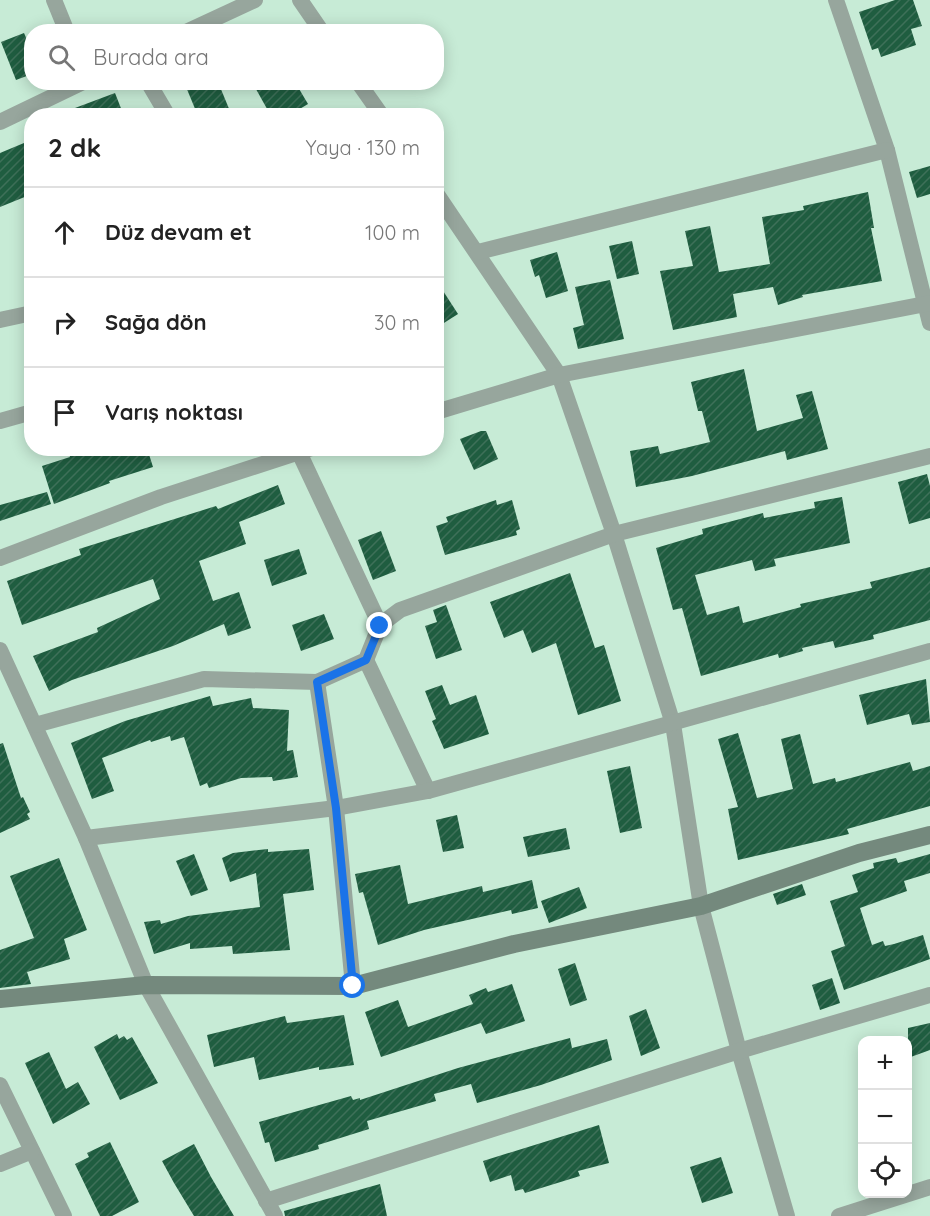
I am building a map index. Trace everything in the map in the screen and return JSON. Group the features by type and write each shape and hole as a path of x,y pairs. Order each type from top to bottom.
{"street":[{"path":"54,0 64,24"},
{"path":"198,24 225,6 255,0"},
{"path":"300,0 316,24"},
{"path":"836,0 887,150 928,303 930,323"},
{"path":"29,108 66,90"},
{"path":"153,90 163,108"},
{"path":"364,90 376,108"},
{"path":"0,122 24,110"},
{"path":"478,252 887,150"},
{"path":"444,204 559,375 614,534 673,724 701,906 739,1051 788,1216"},
{"path":"444,410 559,375 928,303"},
{"path":"0,320 24,315"},
{"path":"0,421 24,414"},
{"path":"0,558 161,497 284,456"},
{"path":"305,456 380,626"},
{"path":"34,725 204,680 317,682 366,660 380,626 400,610 614,534 930,456"},
{"path":"0,650 86,838 146,985 275,1216"},
{"path":"86,838 336,808 428,791 930,651"},
{"path":"366,660 428,791"},
{"path":"317,682 336,808 353,986"},
{"path":"0,999 146,985 353,986 514,944 701,906 859,853 930,835"},
{"path":"266,1201 739,1051 930,995"},
{"path":"0,1085 64,1216"},
{"path":"0,1164 32,1151"},
{"path":"839,1216 930,1187"}],"building":[{"path":"895,0 913,0 922,26 911,29 916,45 881,57 878,48 872,50 859,12"},
{"path":"24,33 24,77 16,80 1,42"},
{"path":"187,90 221,90 229,108 195,108"},
{"path":"256,90 300,90 308,104 301,108 267,108"},
{"path":"115,93 121,108 75,108"},
{"path":"24,143 24,197 0,207 0,153"},
{"path":"930,166 930,194 917,198 909,172"},
{"path":"868,192 874,228 871,228 882,281 802,295 803,297 778,305 773,287 733,294 737,317 673,330 660,271 693,266 685,231 710,226 719,272 770,264 762,217 804,210 803,206"},
{"path":"632,241 639,274 617,279 609,246"},
{"path":"557,252 568,291 546,298 539,275 535,277 530,260"},
{"path":"610,280 624,339 578,349 573,328 584,325 575,287"},
{"path":"444,292 458,314 444,323"},
{"path":"744,369 757,431 803,418 796,395 812,391 828,449 787,460 785,451 692,476 636,487 630,451 658,446 660,454 710,442 702,411 698,411 691,382"},
{"path":"486,431 498,459 474,470 460,439"},
{"path":"150,456 153,467 109,481 110,483 54,504 42,466 70,457"},
{"path":"927,474 930,486 930,518 909,524 898,482"},
{"path":"278,485 285,504 239,522 246,544 199,561 213,601 239,592 251,628 228,636 224,624 173,646 72,680 49,691 33,656 98,632 97,628 160,599 153,579 22,625 7,581 81,555 79,549 216,506 218,509"},
{"path":"47,492 51,504 0,521 0,505"},
{"path":"842,497 850,543 774,559 776,566 755,571 752,560 695,575 707,615 739,606 743,623 801,607 800,604 872,588 870,582 930,567 930,620 873,635 874,639 835,648 833,641 802,648 803,651 779,658 778,654 701,676 682,608 673,610 656,548 703,534 702,529 763,513 764,518 815,508 814,502"},
{"path":"496,500 497,505 512,500 520,529 516,531 517,535 445,555 436,526 448,522 446,517"},
{"path":"381,531 396,571 373,580 358,540"},
{"path":"299,549 307,574 272,586 264,560"},
{"path":"570,573 595,648 604,645 621,701 578,715 556,643 532,653 523,630 504,638 490,602"},
{"path":"446,605 462,650 436,659 425,626 437,622 433,610"},
{"path":"324,614 334,639 301,651 292,625"},
{"path":"926,679 930,722 912,725 909,714 867,725 859,695"},
{"path":"442,685 450,705 476,695 489,734 444,749 432,721 436,719 425,691"},
{"path":"210,696 213,706 251,698 253,708 289,710 287,751 293,750 298,777 273,781 272,777 241,778 209,788 207,783 200,786 184,737 171,741 170,736 151,742 150,740 102,758 114,791 92,799 71,743 125,721"},
{"path":"738,733 757,798 793,789 781,739 800,734 813,784 835,778 836,782 910,762 913,771 930,766 930,806 847,829 849,834 738,860 728,809 738,807 718,739"},
{"path":"3,743 21,798 23,797 30,812 27,814 30,819 0,833 0,744"},
{"path":"630,766 642,828 620,833 607,771"},
{"path":"457,815 464,848 443,852 436,820"},
{"path":"566,828 570,849 528,857 523,837"},
{"path":"268,849 268,852 309,849 314,890 283,894 290,950 233,954 232,946 190,949 190,943 154,954 144,922 160,920 161,924 188,916 260,907 256,873 230,882 222,858 233,853"},
{"path":"194,854 208,890 191,896 176,861"},
{"path":"930,854 930,873 904,881 907,891 860,908 872,945 883,941 885,946 923,935 930,959 844,990 831,951 845,946 830,901 858,892 852,875 874,868 873,863 896,858 898,863"},
{"path":"59,858 87,930 64,939 70,959 27,972 31,984 0,988 0,950 34,938 10,876"},
{"path":"400,865 408,904 482,886 483,892 532,880 538,908 512,914 511,910 424,930 378,945 363,892 359,893 355,874"},
{"path":"802,884 806,895 777,905 773,894"},
{"path":"579,887 587,908 549,923 541,901"},
{"path":"575,963 587,1000 570,1006 558,969"},
{"path":"832,978 840,1003 820,1010 812,985"},
{"path":"512,984 525,1021 486,1034 481,1023 381,1057 365,1012 398,1000 408,1027 473,1004 469,995 486,988 488,992"},
{"path":"646,1009 660,1048 641,1056 629,1016"},
{"path":"344,1015 354,1065 319,1070 319,1067 259,1080 254,1057 214,1067 207,1035 285,1016 287,1023"},
{"path":"930,1023 930,1050 912,1057 912,1036 908,1036 908,1028"},
{"path":"117,1034 119,1039 124,1036 127,1040 132,1037 158,1083 120,1100 94,1047"},
{"path":"570,1038 572,1048 607,1039 612,1060 541,1085 477,1103 471,1084 434,1094 436,1101 367,1121 369,1129 318,1145 319,1149 275,1162 269,1142 265,1143 259,1122 351,1096 353,1100 360,1098 360,1100 458,1068"},
{"path":"49,1052 66,1089 78,1082 90,1104 53,1124 25,1063"},
{"path":"599,1125 609,1163 578,1171 580,1176 525,1193 523,1189 515,1191 511,1175 490,1182 483,1161"},
{"path":"110,1142 139,1202 112,1216 100,1216 75,1164 89,1157 87,1153"},
{"path":"194,1144 234,1216 194,1216 174,1183 162,1161"},
{"path":"721,1157 733,1193 702,1203 690,1167"},
{"path":"380,1184 387,1216 285,1216 284,1211"}],"route":[{"path":"353,986 336,808 317,682 366,660 380,626"}]}
